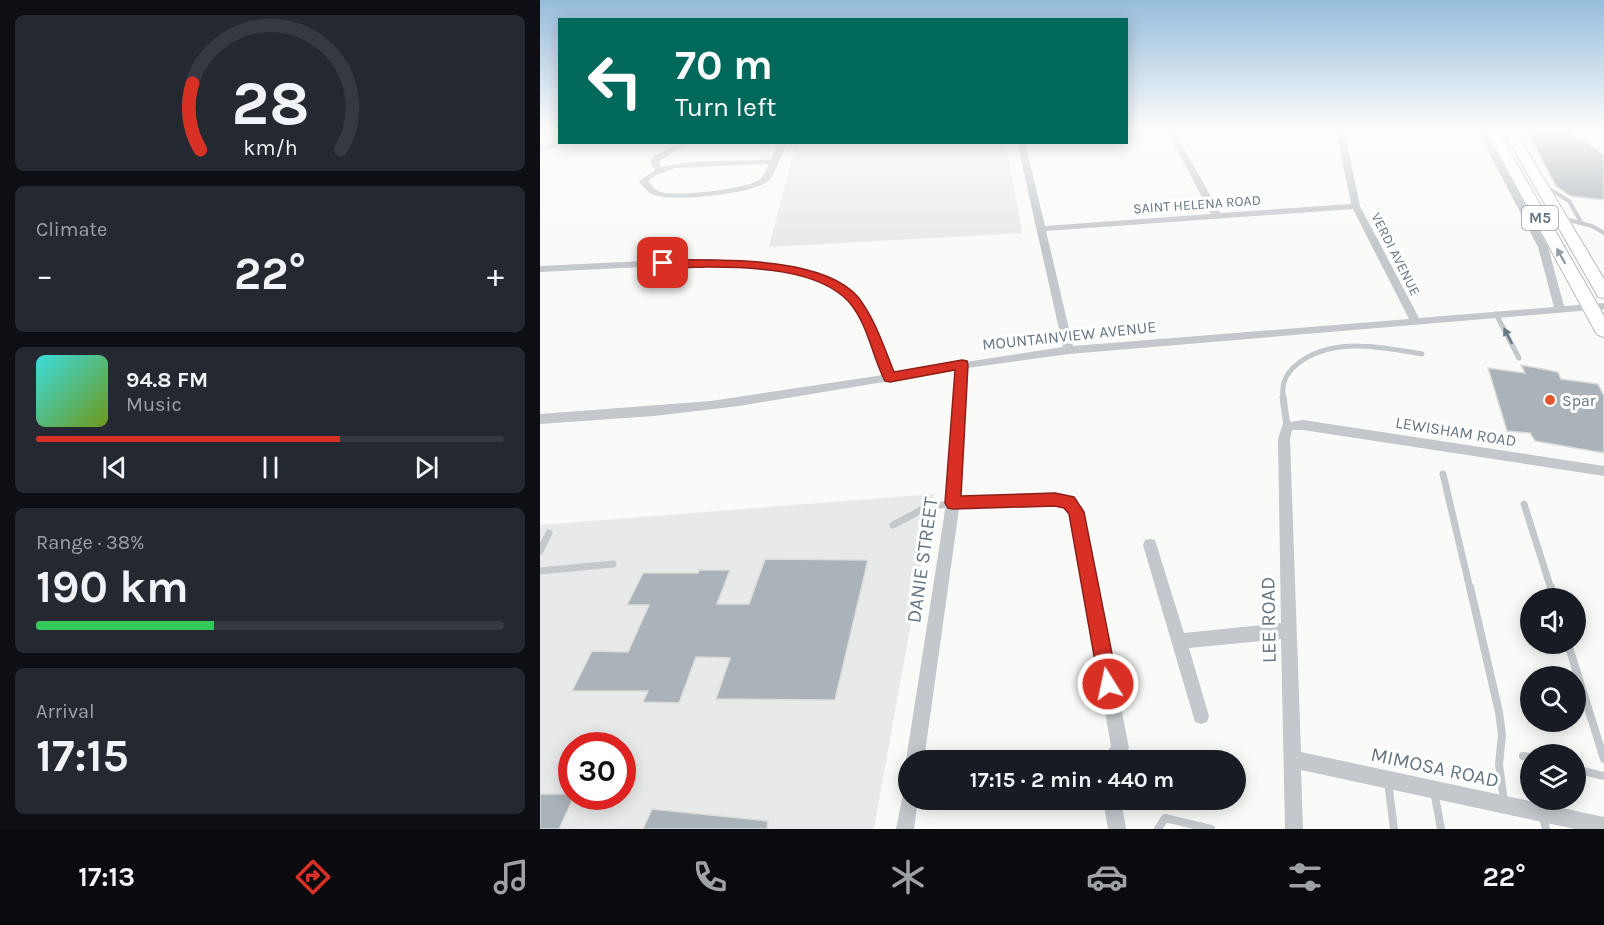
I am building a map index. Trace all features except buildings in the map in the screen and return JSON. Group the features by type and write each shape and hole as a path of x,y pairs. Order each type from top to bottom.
{"main road":[{"name":"M5","path":"1514,168 1597,306 1604,331"},
{"name":"M5","path":"1531,168 1604,293"}],"street":[{"path":"666,168 643,181 655,193 715,193 746,189 765,180 771,168"},
{"path":"1027,168 1069,350"},
{"path":"1190,168 1217,216"},
{"name":"VERDI AVENUE","path":"1348,168 1356,206 1415,321"},
{"path":"1501,168 1543,247 1560,309"},
{"name":"SAINT HELENA ROAD","path":"1040,229 1356,206"},
{"path":"540,270 685,262 736,264 801,271 836,285 853,299 870,326 890,378"},
{"name":"MOUNTAINVIEW AVENUE","path":"540,419 724,404 1069,350 1496,314 1538,314 1560,309 1597,306"},
{"name":"DANIE STREET","path":"916,750 953,503 962,365"},
{"name":"LEWISHAM ROAD","path":"1287,426 1303,424 1604,471"},
{"name":"LEE ROAD","path":"1287,426 1284,439 1294,829"},
{"path":"953,503 1055,499 1069,502 1076,512 1119,750"},
{"path":"1150,544 1201,716"},
{"path":"1179,641 1289,630"},
{"name":"MIMOSA ROAD","path":"1292,759 1505,805 1544,821 1604,826"},
{"path":"905,829 908,810"},
{"path":"1114,810 1117,829"}],"lane":[{"path":"1540,183 1569,201 1581,222"},
{"path":"1561,218 1581,222 1604,233"},
{"path":"1496,314 1519,358"},
{"path":"1287,426 1283,393 1285,377 1298,363 1312,355 1323,350 1359,346 1422,354"},
{"path":"1443,474 1499,712 1502,735 1499,764 1505,805"},
{"path":"893,525 929,506 953,503"},
{"path":"1524,504 1551,588"},
{"path":"540,551 549,533"},
{"path":"540,571 613,564"},
{"path":"1571,654 1604,759"},
{"path":"1586,771 1604,776"},
{"path":"1388,779 1394,829"},
{"path":"1434,789 1441,829"},
{"path":"1158,829 1165,818 1211,829"}],"shaded area":[{"path":"790,168 1010,168 1022,233 769,247"},
{"path":"934,494 874,829 540,829 540,525"}],"place":[{"name":"Spar","path":"1550,400"}],"route":[{"path":"663,263 725,263 782,267 822,278 836,285 858,306 870,326 890,378 962,365 953,503 1055,499 1069,502 1076,512 1108,684"}]}
